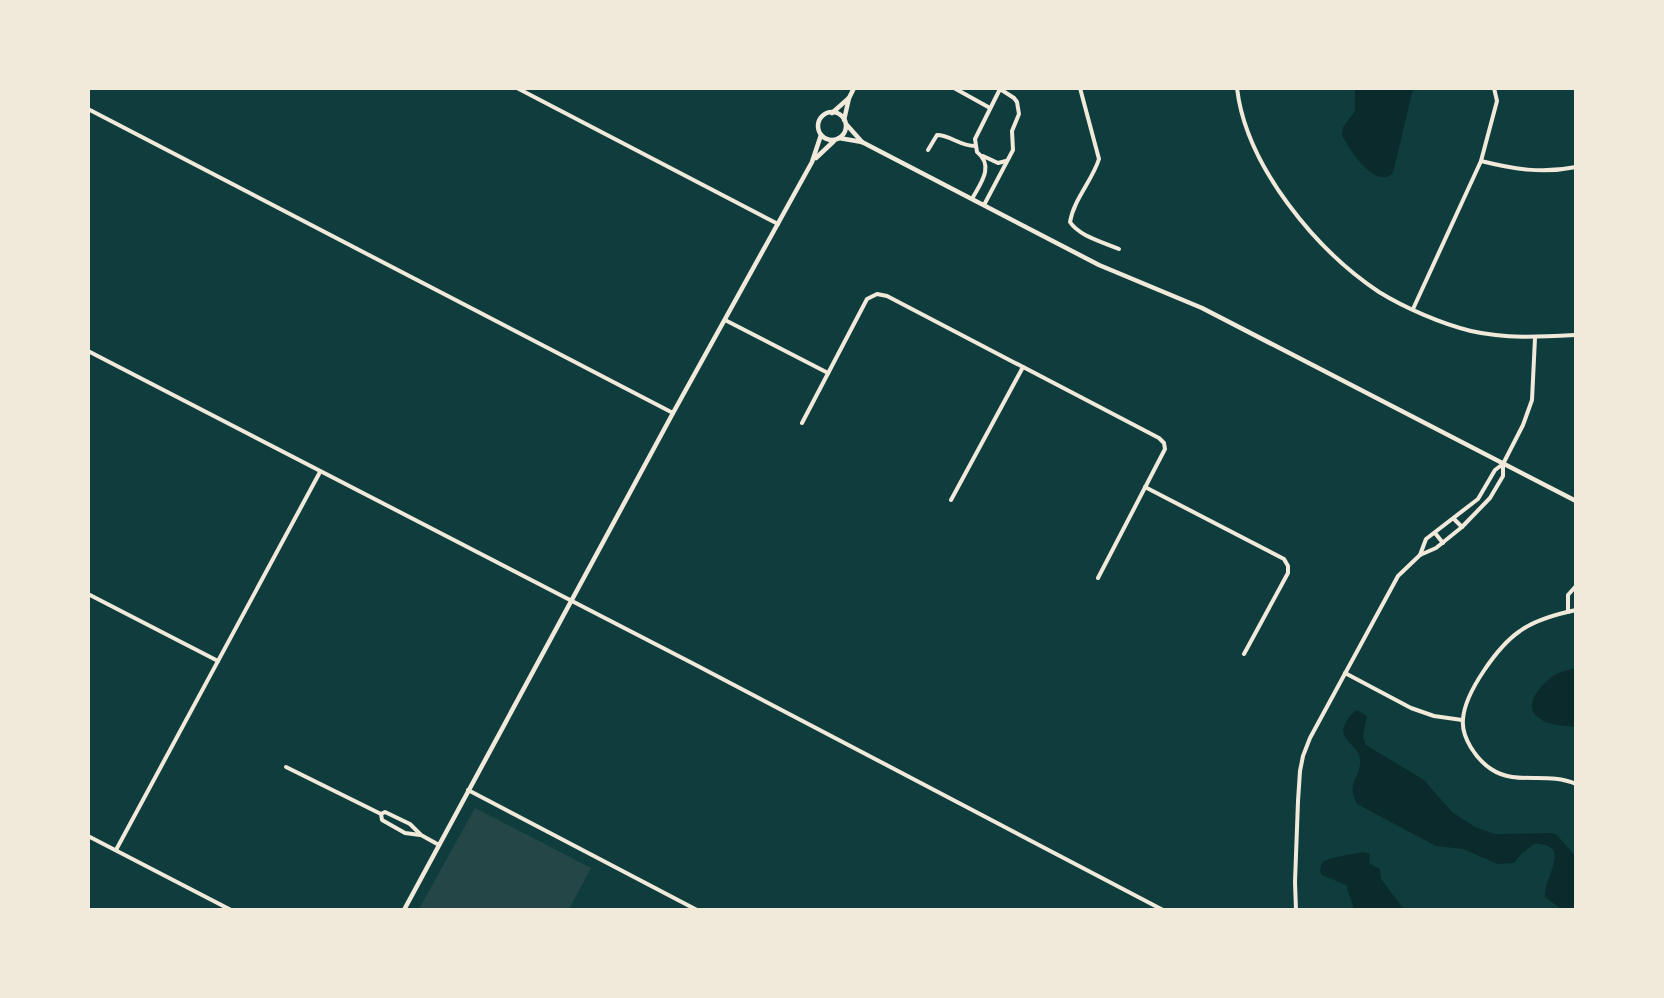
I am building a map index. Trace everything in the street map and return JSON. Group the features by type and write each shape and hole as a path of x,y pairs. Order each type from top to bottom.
{"street":[{"path":"517,88 778,224"},
{"path":"812,162 825,147 844,132 849,98 854,88"},
{"path":"954,88 990,108"},
{"path":"1080,88 1099,159 1072,212 1070,222 1081,232 1119,249"},
{"path":"1237,88 1244,123 1269,176 1287,201 1331,252 1354,274 1381,293 1413,309 1439,321 1471,331 1535,338 1575,335"},
{"path":"1413,309 1481,161 1497,101 1494,88"},
{"path":"984,205 1013,150 1012,131 1019,114 1014,98 1000,89 975,139 975,146 977,152 982,156 998,163 1007,161"},
{"path":"404,909 812,162 821,135 819,122 849,98"},
{"path":"88,110 673,413"},
{"path":"832,113 839,115 862,142"},
{"path":"821,135 828,140 862,142 1099,265 1202,308 1575,501"},
{"path":"928,150 937,135 942,135 965,146 975,146"},
{"path":"972,199 986,175 982,156"},
{"path":"1481,161 1515,170 1560,170 1575,167"},
{"path":"802,423 867,299 877,294 887,296 1160,438 1165,449 1098,578"},
{"path":"725,320 828,374"},
{"path":"1420,555 1426,539 1478,499 1496,470 1503,464 1523,425 1532,400 1535,338"},
{"path":"88,351 1163,909"},
{"path":"951,500 1023,368"},
{"path":"1296,909 1300,771 1310,738 1398,576 1420,555 1436,548 1462,527 1490,498 1503,476 1503,464"},
{"path":"116,850 320,472"},
{"path":"1144,487 1284,560 1288,566 1288,573 1244,654"},
{"path":"1454,519 1462,527"},
{"path":"1435,532 1443,543"},
{"path":"1568,612 1568,595 1575,586"},
{"path":"88,594 218,661"},
{"path":"1575,610 1559,613 1521,629 1504,644 1488,663 1467,703 1462,720 1471,749 1491,770 1511,777 1550,777 1575,784"},
{"path":"1345,673 1411,708 1434,716 1462,720"},
{"path":"286,767 381,814 385,812 403,820 421,835 439,845"},
{"path":"468,790 697,909"},
{"path":"381,814 382,820 405,833 421,835"},
{"path":"88,836 231,909"}],"shaded area":[{"path":"1355,89 1413,89 1393,173 1386,177 1379,176 1363,166 1342,135 1343,127 1355,111"},
{"path":"1575,668 1575,727 1543,721 1534,713 1532,707 1535,695 1553,676"},
{"path":"1357,710 1367,716 1363,736 1366,745 1424,780 1452,812 1475,827 1495,834 1552,833 1557,835 1575,856 1575,909 1561,909 1545,897 1555,856 1553,849 1546,845 1534,844 1514,863 1498,864 1463,849 1436,846 1357,804 1353,786 1360,760 1357,750 1346,739 1343,730 1349,718"},
{"path":"475,808 591,868 569,909 419,909"},
{"path":"1363,852 1370,854 1369,863 1380,869 1381,879 1404,909 1354,909 1346,885 1322,875 1320,871 1322,862"}]}
